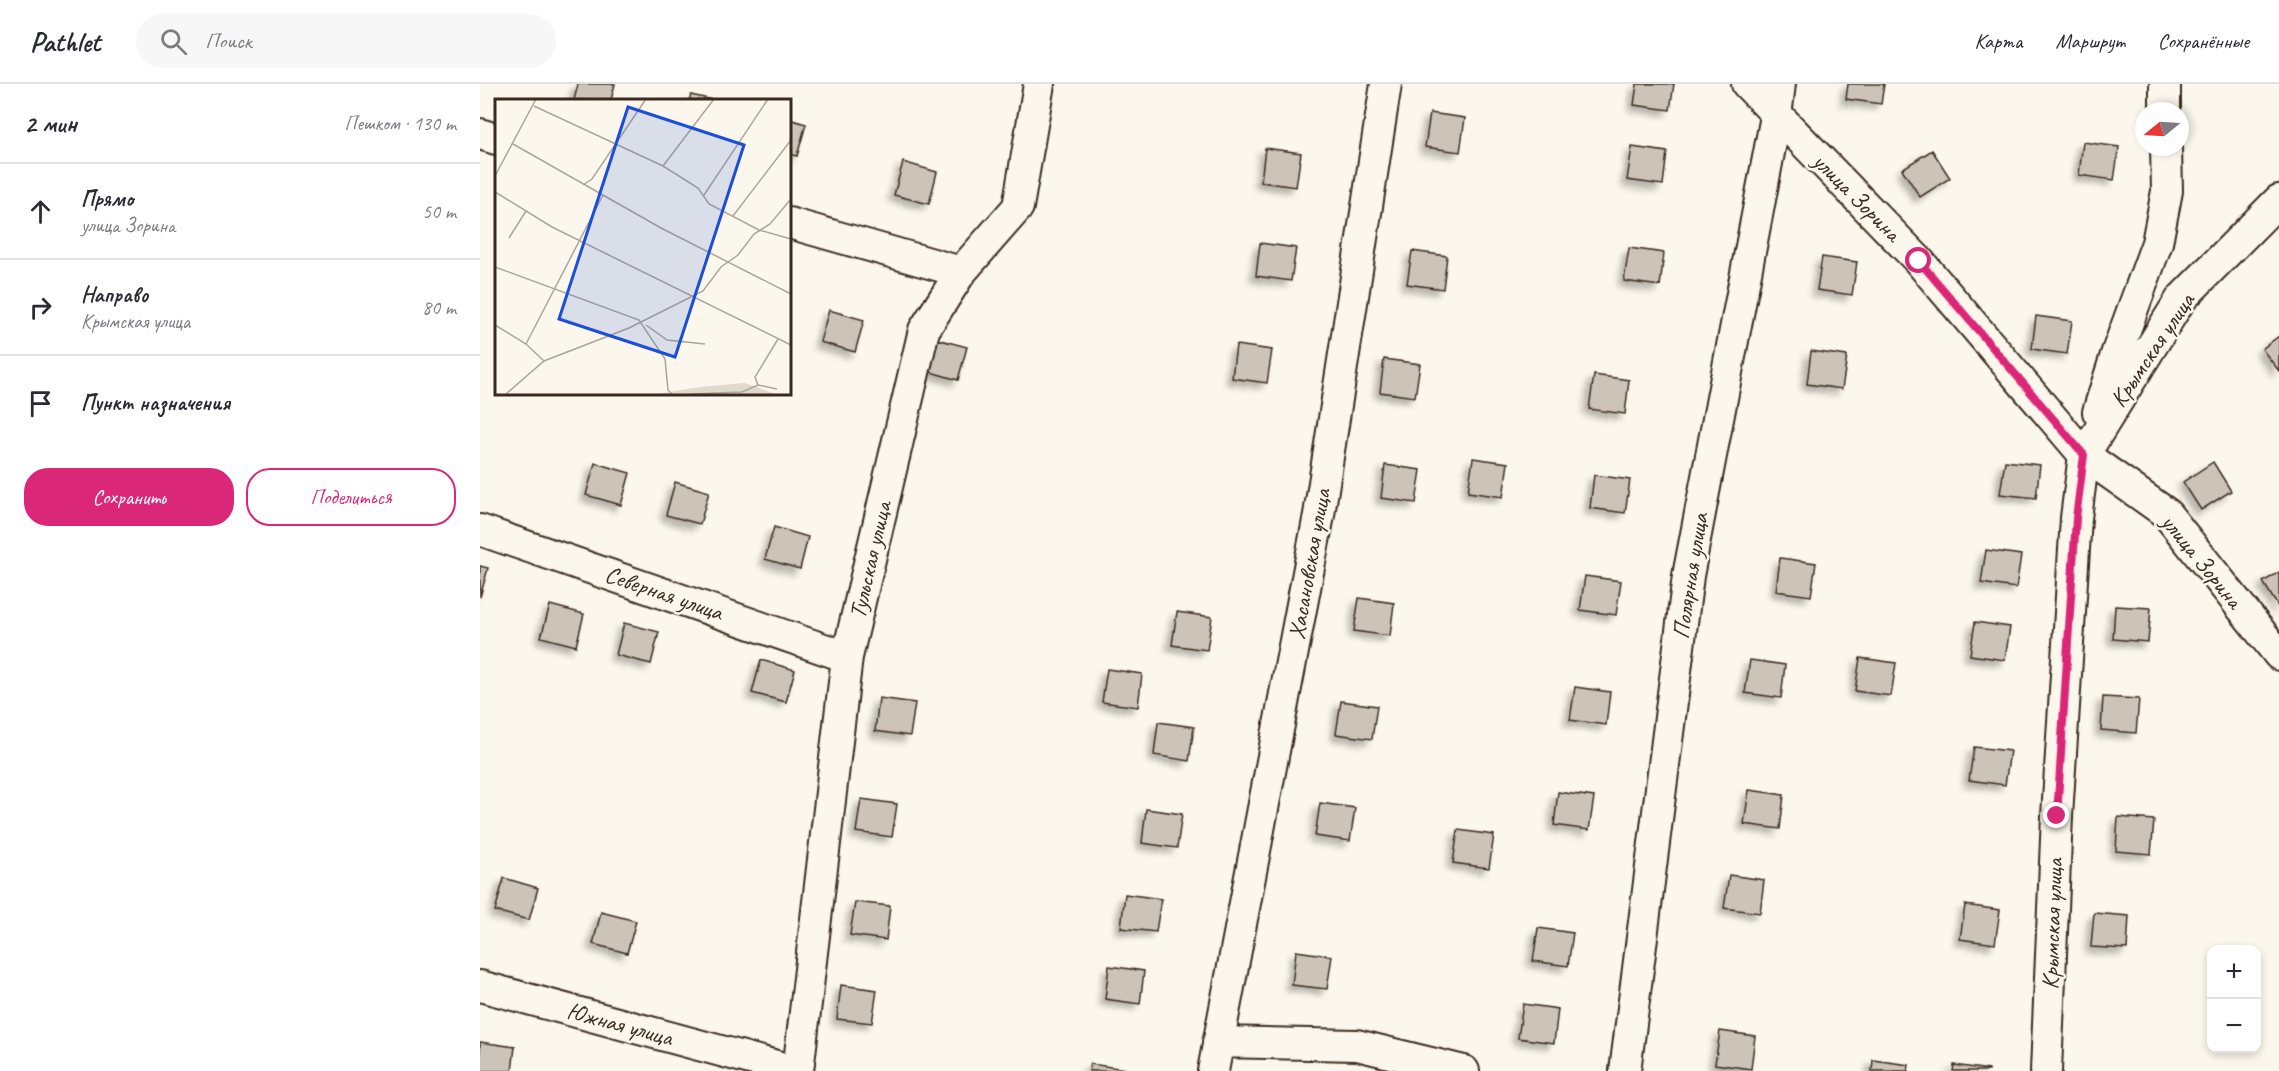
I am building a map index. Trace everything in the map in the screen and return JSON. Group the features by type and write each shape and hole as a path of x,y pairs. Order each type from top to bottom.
{"street":[{"name":"Тульская улица","path":"796,1071 847,657 924,330 961,272 1018,207 1039,84"},
{"name":"Хасановская улица","path":"1218,1042 1319,515 1386,84"},
{"name":"улица Зорина","path":"1747,84 1919,261 2084,455 2166,513 2279,655"},
{"name":"Полярная улица","path":"1625,1071 1688,576 1776,116 1780,84"},
{"path":"2165,84 2165,102"},
{"path":"480,134 495,139"},
{"name":"Крымская улица","path":"2046,1071 2057,816 2076,518 2084,455 2117,352 2157,243 2167,191 2166,156"},
{"name":"Крымская улица","path":"2084,455 2181,299 2279,200"},
{"path":"790,223 961,272"},
{"name":"Северная улица","path":"480,530 847,657"},
{"name":"Южная улица","path":"480,986 796,1071"},
{"path":"1213,1071 1218,1042 1357,1046 1464,1071"}],"building":[{"path":"578,84 615,84 611,99 574,99"},
{"path":"1637,84 1674,84 1670,110 1634,105"},
{"path":"1848,84 1884,84 1881,104 1846,99"},
{"path":"691,95 709,99 689,99"},
{"path":"1430,113 1465,118 1460,152 1425,147"},
{"path":"790,119 806,124 797,156 790,154"},
{"path":"2083,142 2119,147 2114,180 2079,175"},
{"path":"1632,147 1667,152 1663,185 1627,180"},
{"path":"1265,148 1301,153 1296,187 1261,182"},
{"path":"1932,150 1950,178 1920,197 1902,169"},
{"path":"903,162 937,172 929,204 894,195"},
{"path":"1260,243 1296,248 1291,281 1256,276"},
{"path":"1629,248 1664,253 1660,286 1624,281"},
{"path":"1412,251 1447,256 1443,289 1407,284"},
{"path":"1822,257 1857,262 1852,295 1817,290"},
{"path":"829,310 864,320 855,352 820,342"},
{"path":"2036,316 2072,321 2067,354 2032,349"},
{"path":"2279,336 2279,371 2262,349"},
{"path":"933,338 967,347 958,380 924,370"},
{"path":"1236,345 1272,350 1267,383 1232,378"},
{"path":"1811,351 1847,356 1842,389 1807,384"},
{"path":"1384,359 1420,364 1415,397 1380,392"},
{"path":"1594,375 1629,380 1625,414 1589,409"},
{"path":"1473,458 1508,463 1503,497 1468,492"},
{"path":"2005,461 2040,465 2036,498 2000,494"},
{"path":"2213,462 2231,491 2201,510 2183,482"},
{"path":"595,463 630,473 621,505 586,495"},
{"path":"1385,465 1421,470 1416,503 1381,498"},
{"path":"1594,475 1630,480 1625,513 1590,508"},
{"path":"675,482 709,492 700,524 666,515"},
{"path":"774,527 808,537 800,569 765,559"},
{"path":"1986,550 2021,555 2016,588 1981,583"},
{"path":"1780,558 1816,563 1811,596 1776,591"},
{"path":"480,566 488,568 480,597"},
{"path":"2279,572 2279,608 2263,582"},
{"path":"1585,576 1621,581 1616,615 1580,610"},
{"path":"1359,598 1394,603 1390,636 1354,631"},
{"path":"550,605 584,614 576,646 541,637"},
{"path":"2115,606 2151,608 2148,642 2113,639"},
{"path":"1177,612 1212,617 1207,650 1172,645"},
{"path":"1975,622 2010,627 2005,660 1970,655"},
{"path":"624,623 659,632 651,664 616,655"},
{"path":"1860,658 1896,663 1891,696 1855,691"},
{"path":"761,660 795,670 786,702 752,693"},
{"path":"1750,660 1785,665 1781,698 1745,693"},
{"path":"1107,669 1142,674 1138,707 1102,702"},
{"path":"1575,687 1610,692 1606,725 1570,720"},
{"path":"2103,697 2139,699 2136,733 2101,730"},
{"path":"879,698 915,703 910,736 875,731"},
{"path":"1341,701 1377,706 1372,739 1336,734"},
{"path":"1158,722 1194,727 1189,761 1154,755"},
{"path":"1974,747 2010,751 2005,785 1969,780"},
{"path":"1749,790 1784,795 1780,829 1744,824"},
{"path":"1558,792 1594,797 1589,830 1554,825"},
{"path":"861,799 897,804 892,837 856,832"},
{"path":"1320,803 1355,808 1350,841 1315,836"},
{"path":"1146,809 1182,814 1177,848 1142,843"},
{"path":"2118,817 2154,820 2151,854 2116,851"},
{"path":"1458,830 1494,835 1489,868 1453,863"},
{"path":"1729,875 1764,880 1760,913 1724,908"},
{"path":"504,878 538,888 529,920 495,911"},
{"path":"1125,894 1161,899 1156,932 1121,928"},
{"path":"855,902 890,906 886,940 850,935"},
{"path":"1965,905 2000,910 1995,944 1960,939"},
{"path":"601,912 636,921 627,953 593,944"},
{"path":"2094,913 2129,916 2127,949 2091,947"},
{"path":"1538,928 1573,933 1568,966 1533,961"},
{"path":"1296,951 1332,956 1327,989 1292,985"},
{"path":"1109,966 1144,971 1140,1004 1105,999"},
{"path":"841,985 877,990 872,1023 837,1019"},
{"path":"1523,1004 1558,1009 1554,1043 1518,1038"},
{"path":"1720,1031 1755,1036 1751,1069 1715,1064"},
{"path":"480,1042 515,1047 512,1071 480,1071"},
{"path":"1873,1060 1909,1065 1908,1071 1872,1071"},
{"path":"1090,1064 1126,1069 1125,1071 1089,1071"},
{"path":"1954,1065 1989,1070 1989,1071 1953,1071"}],"route":[{"path":"1919,261 2084,455 2076,518 2057,816"}]}
